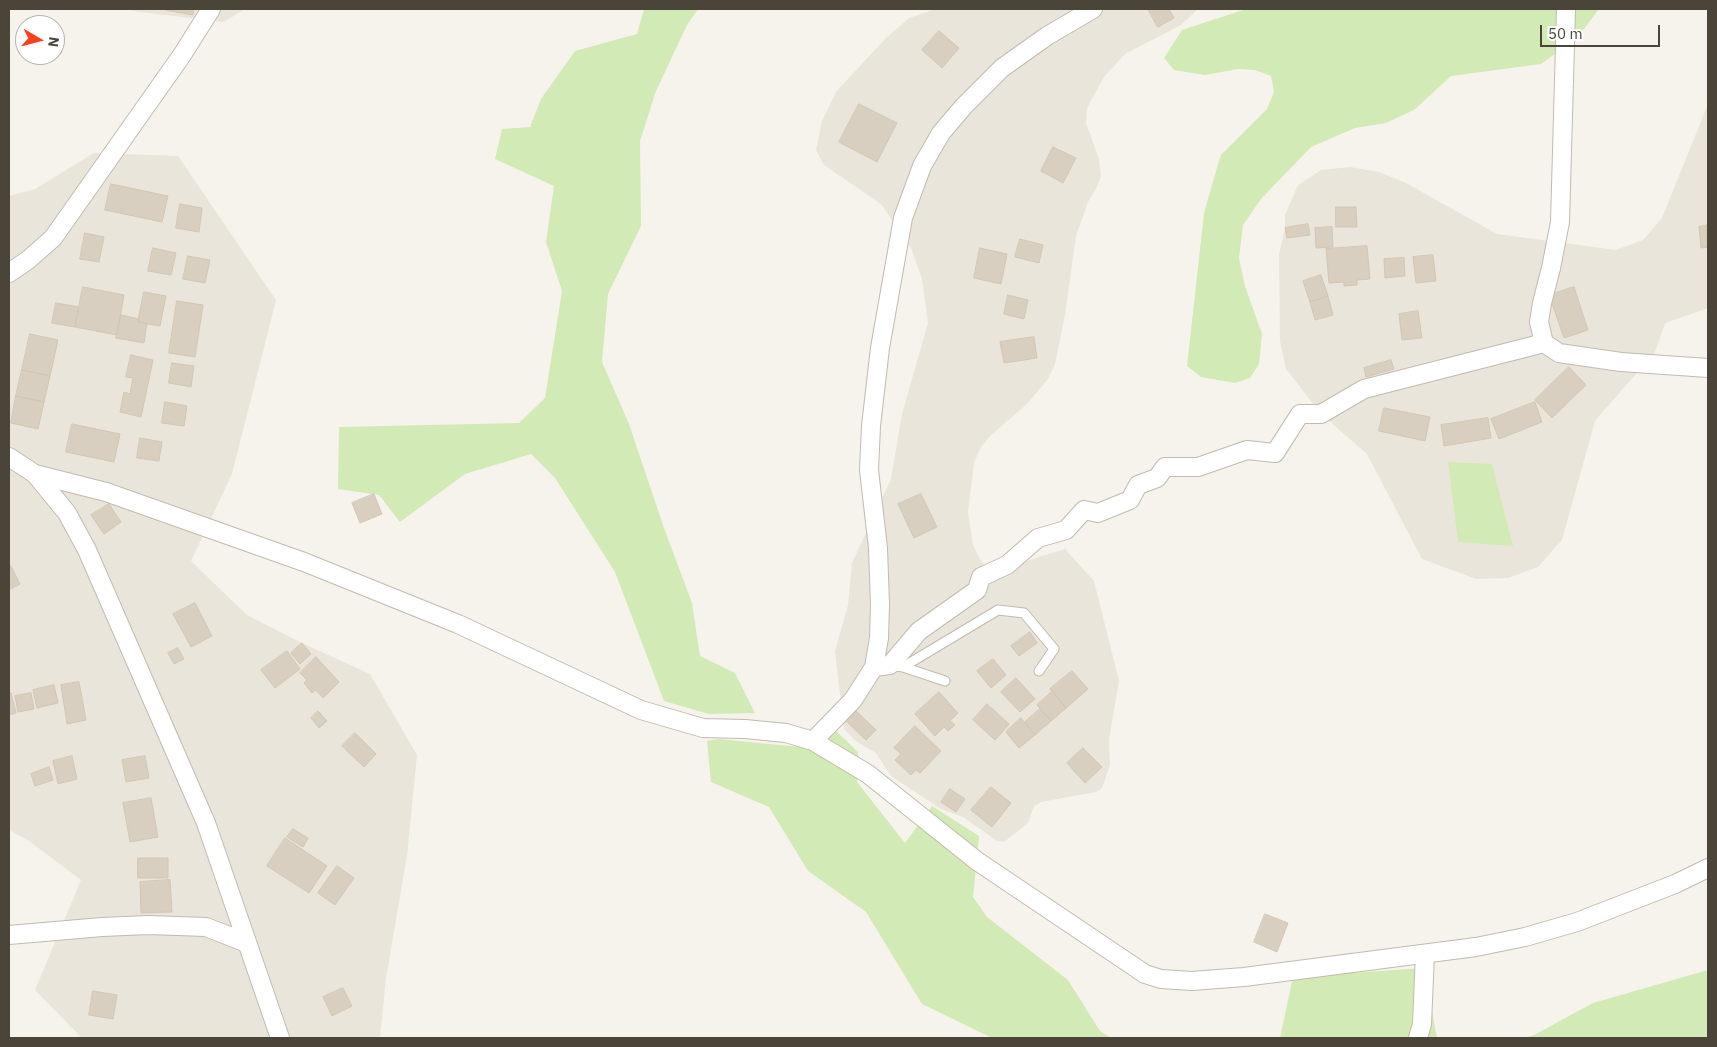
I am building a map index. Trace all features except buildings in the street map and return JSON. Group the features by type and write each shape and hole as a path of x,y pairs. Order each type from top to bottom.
{"street":[{"path":"9,273 28,260 53,238 182,55 212,9"},
{"path":"889,666 879,638 878,548 869,470 871,426 880,348 903,218 922,166 941,133 964,106 1002,68 1047,36 1093,9"},
{"path":"1566,9 1560,222 1539,322 1544,343 1559,353 1621,362 1708,368"},
{"path":"813,741 889,666 919,631 977,590 981,577 1007,565 1038,538 1066,530 1084,510 1098,513 1130,500 1138,485 1157,478 1165,468 1198,466 1248,450 1275,453 1300,414 1321,414 1364,390 1544,343"},
{"path":"9,458 35,474 106,492 304,562 458,624 641,710 703,728 761,730 813,741 868,774 977,861 1145,974 1162,979 1192,981 1244,977 1476,948 1534,935 1577,922 1675,884 1708,868"},
{"path":"35,474 67,513 87,550 206,822 280,1038"},
{"path":"9,935 148,925 206,927 246,943"},
{"path":"1418,1038 1422,1024 1425,954"}],"lane":[{"path":"889,666 998,610 1024,613 1054,649 1039,671"},
{"path":"889,666 945,681"}],"shaded area":[{"path":"133,9 245,9 224,22 132,11"},
{"path":"935,9 1198,9 1181,25 1125,54 1104,77 1087,108 1086,123 1099,159 1101,176 1088,202 1076,236 1065,315 1055,364 1048,379 1027,404 989,437 980,449 974,463 968,512 973,545 981,561 991,572 1065,549 1094,581 1119,681 1109,740 1110,765 1102,788 1096,792 1041,802 1034,806 1028,823 1004,842 997,841 963,817 941,809 891,776 876,753 857,742 844,729 835,651 848,605 852,563 891,479 902,414 928,323 922,279 911,248 881,204 824,165 816,150 822,121 836,92 884,40 909,18"},
{"path":"1708,104 1708,308 1665,323 1655,352 1595,421 1562,540 1538,567 1508,578 1476,579 1422,559 1367,454 1321,414 1286,369 1280,341 1279,255 1285,228 1285,215 1298,185 1321,170 1350,167 1379,172 1406,183 1497,234 1616,250 1643,240 1662,218"},
{"path":"94,153 178,156 276,300 232,474 191,561 247,615 370,674 417,755 407,856 386,978 380,1038 82,1038 35,990 81,880 29,841 9,830 9,196 35,189"}],"green space":[{"path":"644,9 698,9 687,25 656,91 640,141 641,226 608,294 602,362 629,424 664,528 692,603 700,656 735,673 755,713 709,714 664,701 615,572 555,478 531,454 465,474 400,522 379,495 338,489 339,427 519,423 545,398 562,291 546,242 554,186 495,159 502,129 530,127 541,99 575,51 637,34"},
{"path":"1246,9 1599,9 1578,37 1541,64 1451,76 1414,110 1386,123 1355,128 1311,147 1261,199 1243,225 1239,258 1245,286 1262,334 1259,364 1250,378 1235,383 1201,377 1187,366 1204,213 1221,155 1267,109 1274,92 1271,76 1255,70 1238,69 1205,75 1174,70 1164,58 1182,30"},
{"path":"1448,462 1492,464 1513,546 1458,542"},
{"path":"836,731 858,752 857,782 905,843 932,806 979,836 973,897 987,917 1068,980 1100,1031 1111,1038 992,1038 922,1004 866,912 808,871 769,807 711,782 707,741 719,739 800,747"},
{"path":"1424,968 1437,1038 1280,1038 1293,977"},
{"path":"1708,970 1708,1038 1524,1038 1534,1035 1593,1003"}]}
